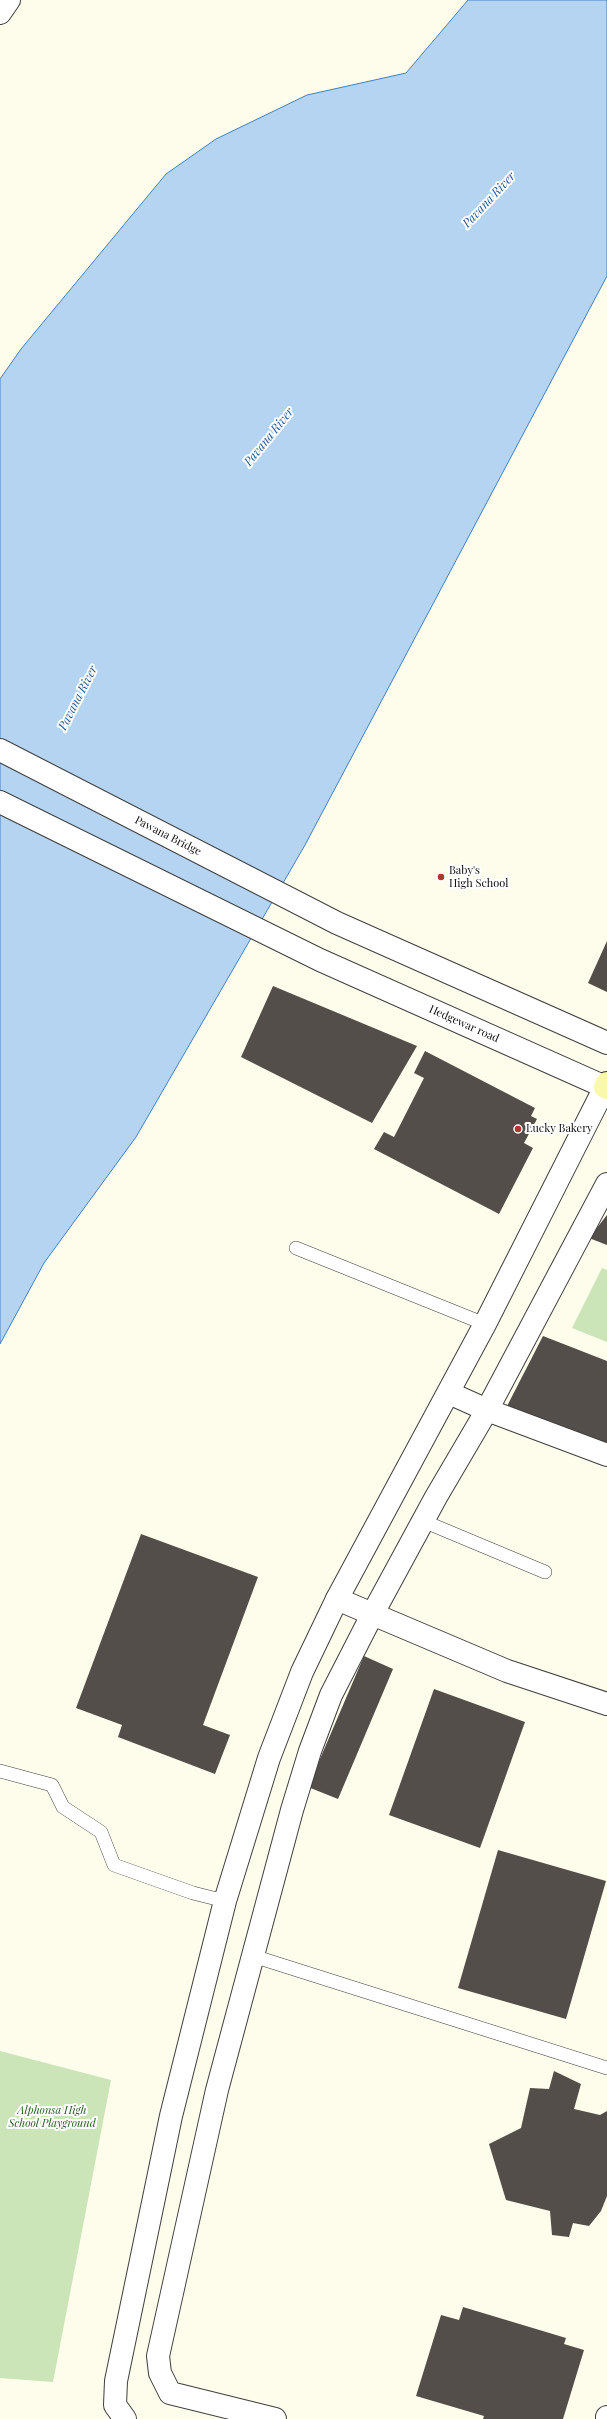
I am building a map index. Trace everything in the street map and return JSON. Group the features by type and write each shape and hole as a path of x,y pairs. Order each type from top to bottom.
{"street":[{"path":"0,13 9,0"},
{"name":"Pawana Bridge","path":"0,750 337,923 607,1043"},
{"name":"Hedgewar road","path":"0,802 320,960 606,1086"},
{"path":"125,2419 115,2405 116,2381 171,2116 225,1901 269,1758 302,1672 337,1599 486,1324 606,1086"},
{"path":"275,2419 170,2392 160,2373 158,2356 217,2090 253,1956 310,1751 331,1695 372,1615 423,1521 487,1410 607,1184"},
{"path":"449,1393 487,1410 607,1455"},
{"path":"337,1599 507,1671 607,1704"}],"lane":[{"path":"296,1248 486,1324"},
{"path":"423,1521 545,1572"},
{"path":"0,1771 52,1785 63,1807 101,1832 114,1865 193,1893 225,1901"},
{"path":"253,1956 607,2068"}],"green space":[{"path":"602,1268 607,1270 607,1342 572,1328"},
{"name":"Alphonsa High School Playground","path":"0,2051 111,2080 53,2382 0,2378"}],"water":[{"name":"Pavana River","path":"468,0 607,0 607,276 305,845 136,1137 44,1263 0,1344 0,379 21,349 166,174 216,139 307,95 406,73"}],"building":[{"path":"607,941 607,992 588,983"},
{"path":"273,986 417,1046 372,1123 241,1057"},
{"path":"425,1051 535,1108 531,1116 537,1119 524,1143 533,1148 499,1214 374,1149 384,1132 394,1137 424,1078 414,1073"},
{"path":"607,1215 607,1245 589,1238"},
{"path":"543,1336 607,1361 607,1448 505,1410"},
{"path":"141,1534 258,1577 203,1725 230,1735 215,1774 118,1737 122,1725 76,1708"},
{"path":"364,1656 393,1669 338,1799 308,1787"},
{"path":"434,1689 525,1722 480,1848 389,1815"},
{"path":"498,1850 606,1881 566,2019 458,1988"},
{"path":"554,2071 581,2084 574,2109 600,2115 607,2111 607,2196 601,2211 589,2226 573,2223 569,2237 552,2235 550,2211 506,2200 489,2144 521,2128 530,2088 549,2089"},
{"path":"463,2307 566,2338 564,2344 584,2350 563,2419 483,2419 484,2416 416,2396 441,2315 459,2320"}],"place":[{"name":"Baby's High School","path":"441,877"},
{"name":"Lucky Bakery","path":"518,1129"}]}
